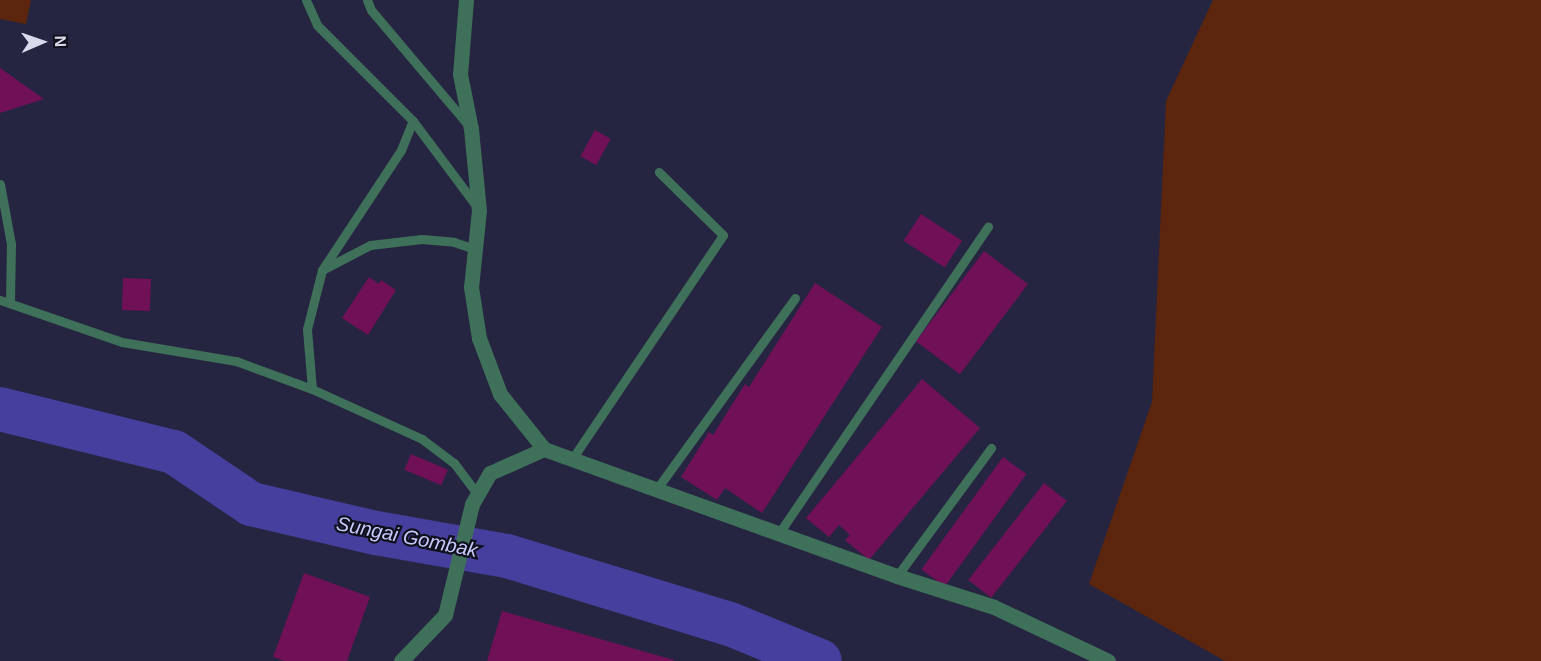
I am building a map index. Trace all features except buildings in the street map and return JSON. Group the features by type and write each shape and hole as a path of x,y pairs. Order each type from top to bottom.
{"street":[{"path":"466,0 460,74 471,129 479,210 471,287 479,338 500,394 544,448 897,576 994,607 1108,661"},
{"path":"401,661 445,615 475,499 490,473 544,448"}],"lane":[{"path":"306,0 317,25 413,121 479,210"},
{"path":"367,0 371,10 471,129"},
{"path":"312,389 307,329 322,270 401,150 413,121"},
{"path":"572,459 723,236 659,172"},
{"path":"0,184 11,244 5,301 122,342 236,361 312,389 422,439 454,463 475,499"},
{"path":"778,533 988,227"},
{"path":"322,270 370,244 422,240 454,242 474,249"},
{"path":"656,490 795,298"},
{"path":"897,576 991,448"}],"shaded area":[{"path":"0,0 31,0 26,24 0,19"},
{"path":"1213,0 1541,0 1541,661 1225,661 1089,584 1152,402 1166,101"}],"waterway":[{"name":"Sungai Gombak","path":"0,409 174,452 251,504 376,533 507,556 730,624 820,661"}]}
